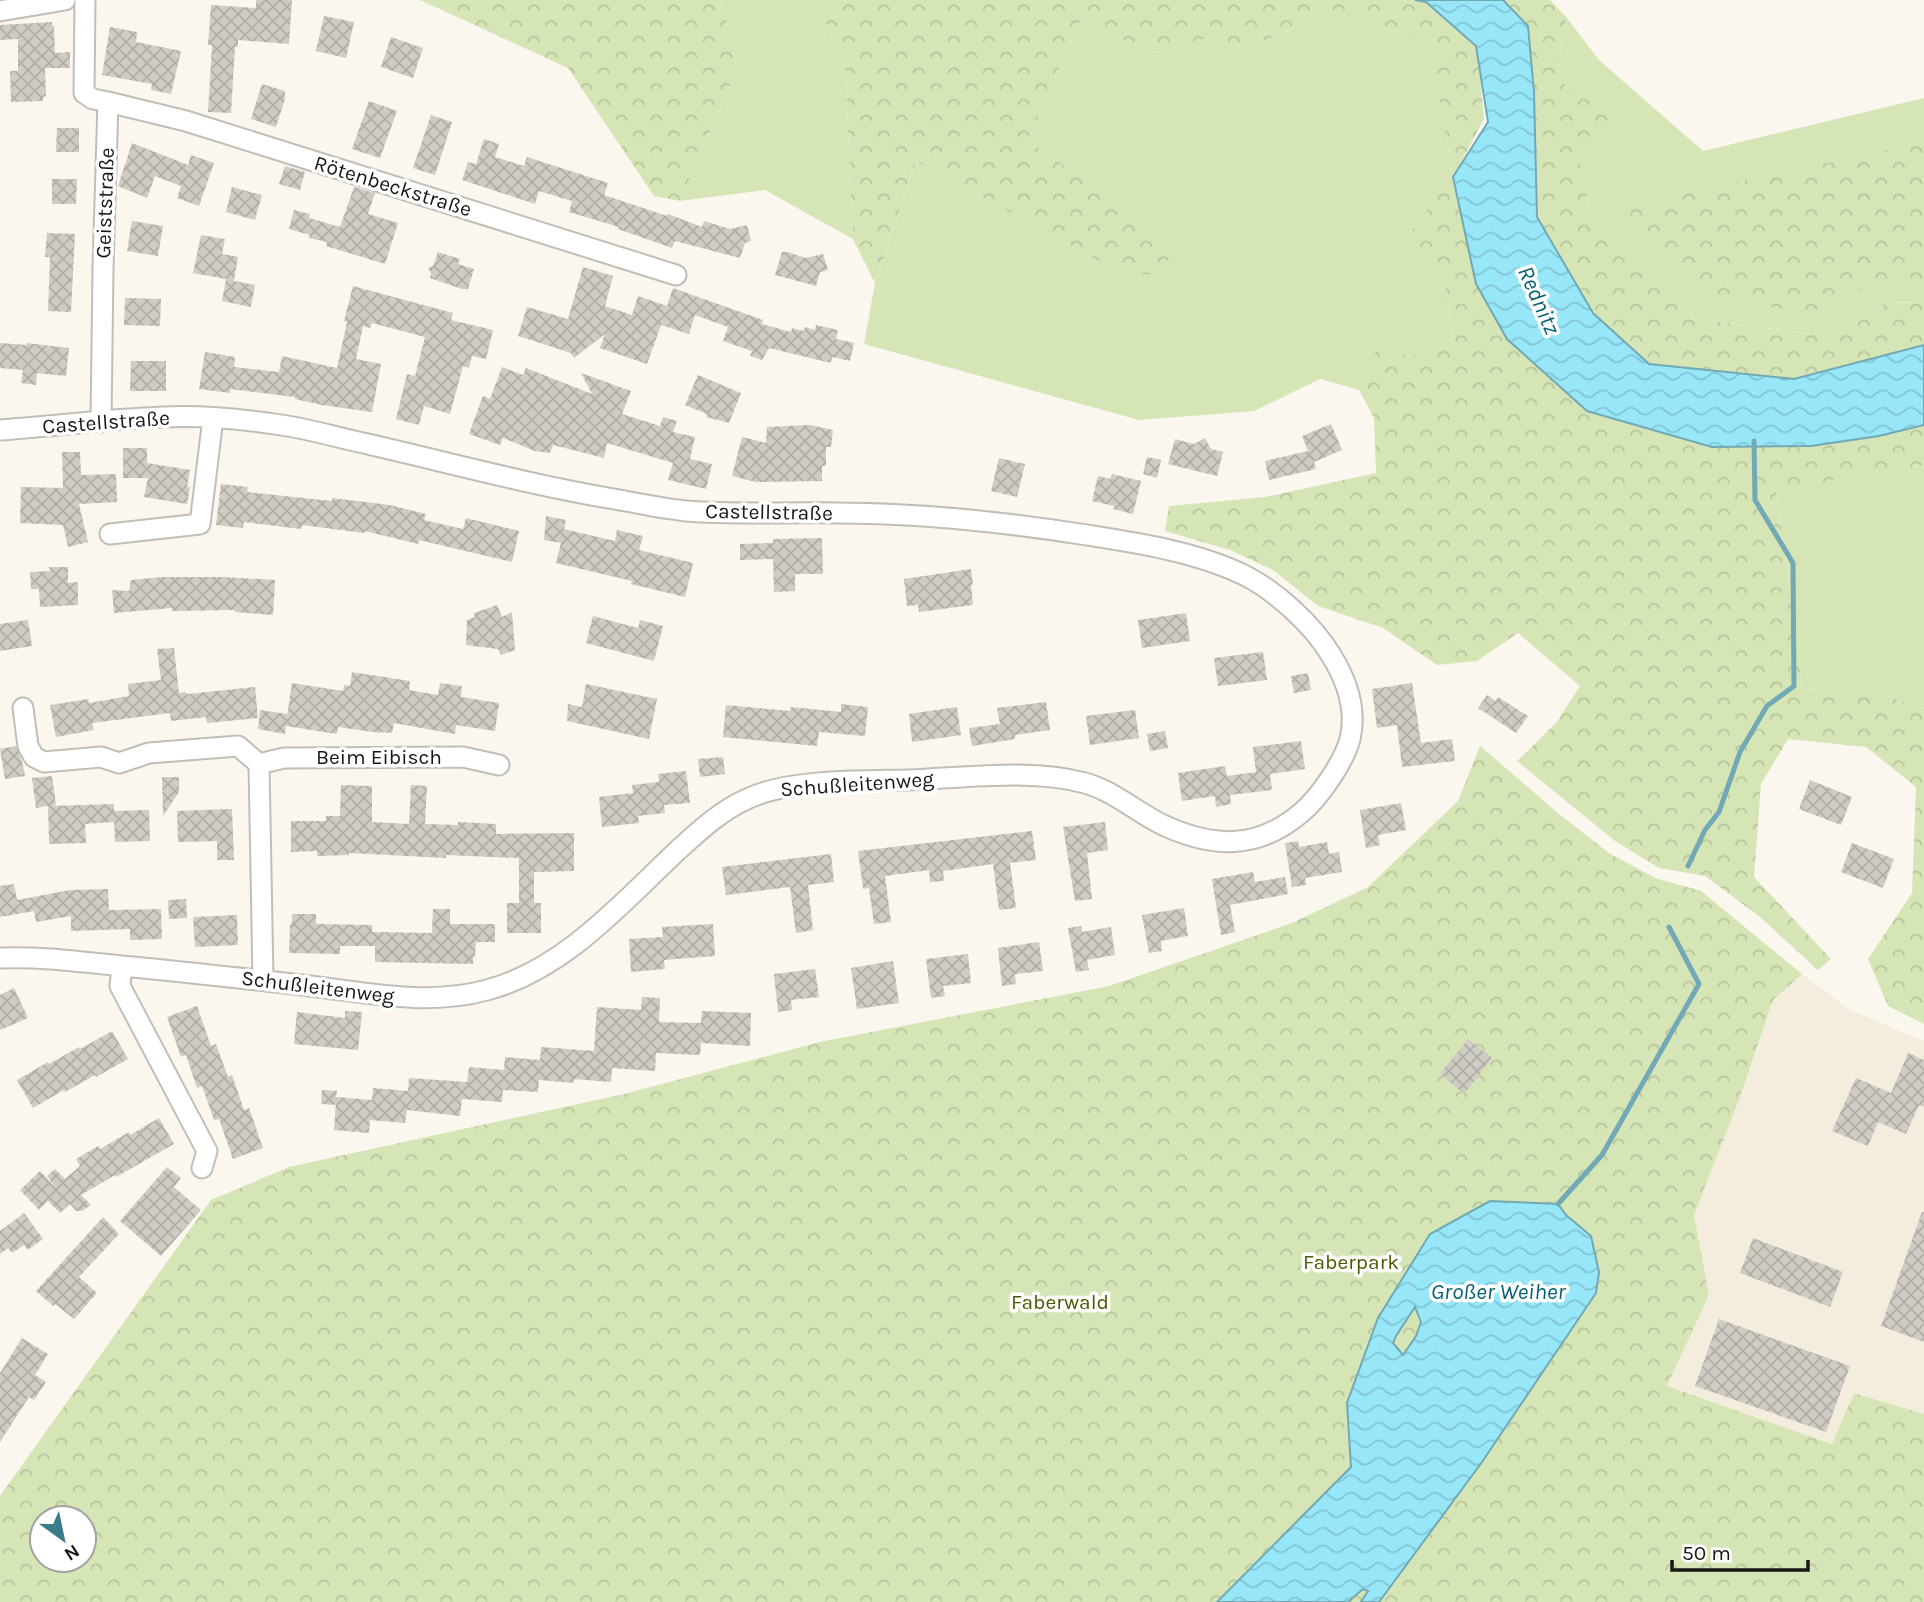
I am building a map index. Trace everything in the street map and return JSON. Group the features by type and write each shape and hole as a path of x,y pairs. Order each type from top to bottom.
{"street":[{"path":"0,11 65,0"},
{"path":"85,0 84,93 93,99 108,102"},
{"name":"Rötenbeckstraße","path":"108,102 186,121 676,275"},
{"name":"Geiststraße","path":"101,422 108,102"},
{"name":"Castellstraße","path":"0,430 165,416 213,418 285,425 567,491 683,511 913,514 1044,528 1138,543 1222,566 1248,577 1311,626"},
{"path":"110,534 200,524 213,418"},
{"name":"Schußleitenweg","path":"0,958 44,958 413,998 464,996 497,988 552,963 584,937 704,826 740,801 770,789 840,782 1042,775 1090,784 1117,796 1162,824 1206,841 1231,843 1255,838 1282,827 1309,806 1340,760 1350,738 1352,709 1348,688 1326,646 1311,626"},
{"path":"23,708 28,746 34,757 44,762 101,757 119,763 149,753 238,746 260,764 263,981"},
{"name":"Beim Eibisch","path":"260,764 284,758 463,757 499,765"},
{"path":"122,966 120,986 207,1151 202,1168"}],"shaded area":[{"path":"1802,974 1850,1010 1924,1041 1924,1414 1854,1393 1833,1444 1667,1386 1709,1295 1694,1215 1739,1100 1773,1000"}],"green space":[{"path":"420,0 722,0 737,69 680,201 654,196 568,68"},
{"path":"722,0 815,0 845,65 853,239 765,190 680,201 737,69"},
{"path":"815,0 1426,2 1477,46 1484,119 1453,177 1712,447 1811,446 1879,436 1924,425 1924,465 1776,490 1803,688 1876,692 1924,709 1924,1024 1888,1006 1868,959 1912,893 1916,787 1866,747 1788,739 1761,784 1754,877 1831,959 1818,970 1760,917 1705,876 1659,868 1615,841 1517,761 1556,723 1580,686 1518,633 1477,661 1437,665 1383,628 1318,606 1273,570 1230,550 1165,531 1169,506 1265,497 1376,473 1374,418 1359,390 1380,339 1408,357 1455,346 1446,290 1408,235 1453,176 1430,43 1331,11 1248,48 1204,39 1154,53 1080,21 1028,140 1176,246 1161,274 1124,275 916,161 875,283 853,239 845,65"},
{"path":"1503,0 1550,0 1567,18 1556,80 1620,116 1580,161 1591,215 1696,319 1836,337 1886,303 1924,302 1924,345 1794,379 1650,364 1593,313 1536,217 1534,92 1528,27"},
{"path":"1331,11 1431,43 1453,177 1409,235 1446,290 1455,346 1408,357 1381,340 1359,390 1320,379 1254,411 1139,420 864,344 875,283 916,161 1124,275 1175,246 1028,140 1080,21 1154,53 1204,39 1248,48"},
{"path":"1567,18 1599,60 1703,151 1924,98 1924,302 1886,303 1836,337 1696,319 1591,215 1580,161 1556,80"},
{"path":"1924,142 1924,285 1868,284 1828,313 1702,299 1614,209"},
{"path":"1924,465 1924,709 1876,692 1803,688 1776,489"},
{"name":"Faberwald","path":"1480,746 1609,853 1655,878 1701,891 1802,974 1773,1000 1739,1100 1694,1215 1709,1295 1667,1386 1832,1444 1854,1393 1924,1414 1924,1602 0,1602 0,1496 211,1200 289,1167 624,1094 820,1042 1109,986 1292,923 1368,887 1458,801"}],"water":[{"name":"Rednitz","path":"1415,0 1503,0 1528,26 1534,92 1537,217 1593,313 1649,364 1794,379 1924,345 1924,425 1879,436 1811,446 1712,447 1587,411 1507,339 1476,284 1453,177 1488,122 1476,46 1426,2"},
{"name":"Großer Weiher","path":"1490,1201 1558,1204 1566,1215 1591,1236 1599,1272 1596,1293 1482,1462 1379,1602 1361,1602 1368,1591 1363,1589 1348,1602 1217,1602 1351,1467 1347,1403 1378,1318 1430,1234","holes":["1415,1307 1421,1322 1416,1336 1403,1355 1393,1343"]}],"building":[{"path":"256,0 292,0 289,44 238,40 238,47 235,47 231,113 208,112 212,45 208,45 211,5 256,8"},
{"path":"324,16 354,22 346,58 316,51"},
{"path":"52,22 55,53 70,52 70,68 45,68 46,96 43,101 11,102 10,71 18,71 18,39 0,40 0,25"},
{"path":"110,27 137,32 136,42 181,51 171,94 151,90 152,84 102,75"},
{"path":"391,37 423,48 413,78 381,67"},
{"path":"262,84 285,91 276,127 251,119"},
{"path":"369,101 397,111 380,158 352,149"},
{"path":"431,115 452,122 435,175 413,168"},
{"path":"57,128 79,128 79,152 56,152"},
{"path":"484,139 499,144 495,157 524,166 527,157 608,183 604,195 667,216 668,214 702,227 704,221 730,229 747,225 751,241 745,243 740,258 675,241 672,248 618,229 619,227 569,212 572,201 539,191 535,204 462,180 468,162 476,164"},
{"path":"132,143 188,165 191,155 214,163 199,206 177,198 181,186 155,176 147,198 118,186"},
{"path":"285,166 305,172 300,190 279,184"},
{"path":"52,179 77,179 76,204 52,204"},
{"path":"232,187 262,195 255,220 226,212"},
{"path":"354,187 375,193 368,214 398,223 385,264 326,246 327,242 289,229 294,210 310,214 309,218 340,227"},
{"path":"132,221 163,226 158,256 127,251"},
{"path":"47,233 75,234 71,312 48,311 50,257 45,257"},
{"path":"201,235 225,239 222,254 238,257 234,281 255,285 251,307 222,301 226,279 193,273"},
{"path":"438,252 460,259 458,264 474,269 468,289 430,278 428,268 433,266"},
{"path":"782,252 805,258 823,254 828,270 820,272 816,286 775,275"},
{"path":"583,267 613,276 605,306 632,315 638,296 667,306 673,288 763,320 762,324 791,332 792,328 804,331 805,327 815,330 816,325 838,330 836,339 854,343 850,361 832,357 831,363 769,348 762,360 750,356 752,351 723,341 728,327 695,315 689,334 661,325 647,364 600,348 605,334 574,358 571,353 518,336 527,307 568,319"},
{"path":"353,286 453,313 451,320 493,330 486,359 472,356 469,368 463,366 450,414 424,406 419,425 396,419 407,374 415,376 425,337 372,323 370,328 363,326 356,359 381,364 372,412 322,405 295,397 230,389 230,393 199,389 205,352 235,357 234,367 279,372 282,356 337,368 347,322 344,321"},
{"path":"125,298 161,299 160,326 124,325"},
{"path":"0,343 69,348 66,376 37,373 36,385 21,383 23,370 0,368"},
{"path":"131,361 166,361 166,391 130,391"},
{"path":"502,367 523,375 526,368 592,394 581,373 631,391 622,414 660,426 663,417 677,421 673,432 695,437 690,459 712,464 706,489 668,480 673,463 607,443 604,458 553,445 550,453 535,451 503,438 500,445 469,434 483,396 490,399"},
{"path":"698,375 741,393 729,423 706,417 707,414 685,405"},
{"path":"1331,424 1342,450 1314,462 1316,469 1269,480 1265,461 1308,451 1302,436"},
{"path":"810,425 833,430 831,447 826,447 826,466 822,466 822,481 756,482 732,476 742,437 766,443 767,427"},
{"path":"1205,438 1211,449 1223,452 1217,476 1168,464 1175,439 1194,444"},
{"path":"123,448 147,448 147,463 190,470 187,504 144,497 148,478 123,478"},
{"path":"62,452 80,452 81,475 116,474 117,502 79,504 88,542 68,547 63,525 20,523 21,487 63,488"},
{"path":"1147,457 1161,460 1157,478 1143,474"},
{"path":"999,458 1025,464 1017,497 991,491"},
{"path":"1112,474 1141,481 1133,514 1092,501 1098,476 1110,479"},
{"path":"221,484 248,487 247,492 390,505 426,514 424,520 463,529 466,518 519,531 512,562 419,540 418,544 365,531 302,525 301,529 244,522 243,528 216,525"},
{"path":"546,516 566,520 564,529 615,541 617,530 643,536 639,550 693,563 685,597 556,563 561,543 544,540"},
{"path":"822,538 823,574 795,574 795,591 774,592 773,559 740,560 740,544 773,543 773,539"},
{"path":"49,567 68,567 68,583 78,582 78,605 40,607 39,589 31,589 30,572 50,571"},
{"path":"971,569 973,605 919,612 918,605 907,606 904,579"},
{"path":"163,577 275,580 273,615 235,610 172,611 172,608 114,613 112,590 129,591 131,580"},
{"path":"497,605 502,617 512,612 515,650 501,655 498,649 466,645 467,620 475,617 474,613"},
{"path":"1186,613 1190,641 1142,648 1138,620"},
{"path":"593,616 638,628 640,620 663,626 654,661 586,643"},
{"path":"28,620 32,646 0,651 0,624"},
{"path":"174,648 179,693 255,687 258,718 207,723 206,717 171,721 170,713 92,723 94,730 56,737 50,705 88,699 89,703 129,696 128,684 161,680 157,649"},
{"path":"1263,652 1267,680 1218,686 1214,658"},
{"path":"352,672 410,681 409,690 438,695 440,683 462,686 461,697 499,703 495,731 456,725 455,734 394,723 392,733 338,727 337,734 286,726 285,734 258,729 260,710 287,714 286,723 292,683 343,691 344,685 350,686"},
{"path":"1308,673 1311,690 1294,693 1291,676"},
{"path":"1412,683 1421,743 1452,739 1455,761 1402,767 1397,725 1377,728 1372,689"},
{"path":"586,684 657,699 649,739 567,721 568,704 582,707"},
{"path":"1487,695 1496,701 1498,697 1528,716 1516,733 1478,708"},
{"path":"1046,702 1050,730 1015,735 1015,739 972,746 969,728 1000,724 997,708"},
{"path":"841,704 868,707 865,736 819,732 817,746 723,737 726,705 790,711 791,707 841,712"},
{"path":"957,707 961,735 912,742 909,714"},
{"path":"1135,710 1139,738 1090,745 1086,716"},
{"path":"1165,731 1168,748 1150,751 1147,734"},
{"path":"1301,741 1305,769 1270,774 1272,790 1230,795 1231,804 1216,807 1215,796 1182,801 1178,773 1225,766 1227,776 1256,772 1253,747"},
{"path":"16,746 25,776 5,779 0,749"},
{"path":"723,757 725,774 700,777 698,759"},
{"path":"686,771 690,803 664,805 665,813 638,816 639,823 602,827 599,797 633,793 632,785 659,782 658,774"},
{"path":"52,776 56,805 50,806 114,804 114,811 149,810 150,841 115,842 114,816 114,822 85,824 86,843 49,844 48,806 36,808 32,778"},
{"path":"162,777 179,777 179,792 163,816"},
{"path":"1810,780 1852,797 1841,825 1799,809"},
{"path":"341,785 372,786 372,822 409,824 411,785 427,786 425,824 496,824 496,834 574,833 574,871 534,872 534,903 541,903 541,933 507,933 507,903 519,903 519,858 446,855 446,858 349,853 317,856 317,851 291,852 291,821 326,821 326,816 340,816"},
{"path":"1401,803 1406,830 1378,835 1380,845 1366,848 1360,810"},
{"path":"232,809 234,860 217,860 217,841 178,842 177,811"},
{"path":"1105,822 1108,850 1087,853 1092,899 1075,901 1063,827"},
{"path":"1032,831 1036,860 1010,863 1016,908 999,910 993,864 943,871 944,881 930,882 929,870 885,876 891,922 874,924 869,888 863,889 858,851"},
{"path":"1298,841 1299,847 1327,842 1329,854 1339,852 1342,872 1305,878 1306,885 1292,887 1285,843"},
{"path":"1852,843 1894,859 1883,888 1841,872"},
{"path":"831,854 834,882 808,885 813,930 796,933 790,887 726,895 722,867"},
{"path":"1253,872 1255,882 1285,877 1288,894 1230,905 1235,932 1221,935 1212,879"},
{"path":"14,884 17,900 70,890 108,889 109,910 161,909 162,939 130,940 130,929 71,931 71,916 36,922 34,911 0,917 0,886"},
{"path":"186,899 187,918 169,919 168,900"},
{"path":"1184,908 1188,936 1161,941 1162,951 1149,953 1142,915"},
{"path":"433,909 450,909 450,924 495,924 495,942 476,942 473,964 375,962 375,946 340,946 340,954 289,953 292,914 316,914 316,924 372,925 372,932 432,933"},
{"path":"237,915 238,945 195,947 193,917"},
{"path":"713,924 715,956 664,960 665,969 631,972 629,939 663,937 662,927"},
{"path":"1081,926 1082,932 1111,927 1115,955 1087,960 1089,970 1076,972 1068,928"},
{"path":"1039,942 1043,971 1015,974 1016,984 1002,986 998,948"},
{"path":"968,954 971,983 943,986 945,996 931,998 926,959"},
{"path":"893,961 899,1003 857,1009 851,968"},
{"path":"815,969 819,997 791,1000 792,1010 778,1012 774,974"},
{"path":"14,988 28,1018 0,1030 0,995"},
{"path":"642,997 660,998 659,1022 701,1023 702,1011 751,1013 750,1046 701,1043 700,1055 656,1053 655,1071 612,1068 611,1082 539,1080 538,1092 503,1090 502,1102 462,1099 460,1116 407,1110 405,1123 370,1120 369,1133 334,1130 336,1101 335,1105 321,1104 322,1090 337,1091 336,1097 372,1100 373,1088 408,1091 409,1078 467,1082 469,1067 504,1070 505,1057 540,1060 541,1047 594,1051 597,1007 641,1010"},
{"path":"197,1006 211,1046 216,1044 228,1077 232,1075 244,1110 249,1108 263,1148 233,1159 219,1119 214,1120 202,1086 197,1088 186,1055 181,1057 167,1017"},
{"path":"345,1011 362,1012 358,1050 294,1044 297,1012 345,1018"},
{"path":"112,1031 128,1059 33,1108 17,1080"},
{"path":"1468,1039 1492,1058 1464,1094 1440,1074"},
{"path":"1908,1053 1924,1060 1924,1107 1919,1105 1906,1134 1878,1122 1868,1146 1832,1131 1856,1078 1891,1093"},
{"path":"159,1118 174,1144 81,1195 91,1205 82,1211 76,1211 70,1204 60,1213 48,1201 39,1210 20,1190 40,1171 56,1188 47,1176 55,1169 65,1179 80,1166 76,1159 129,1132 130,1135"},
{"path":"167,1167 181,1178 174,1187 201,1210 161,1256 120,1221"},
{"path":"1924,1212 1924,1342 1881,1326"},
{"path":"24,1213 43,1239 28,1250 24,1245 12,1253 8,1248 0,1254 0,1231"},
{"path":"103,1217 119,1234 79,1277 97,1293 74,1319 36,1291"},
{"path":"1753,1238 1843,1272 1830,1307 1740,1273"},
{"path":"1719,1319 1850,1366 1826,1432 1695,1386"},
{"path":"22,1338 48,1354 35,1375 46,1382 34,1400 29,1397 0,1442 0,1373"}],"waterway":[{"path":"1688,866 1705,830 1719,812 1740,752 1767,706 1794,686 1793,563 1755,500 1754,441"},
{"path":"1558,1204 1602,1155 1699,984 1669,927"}],"park label":[{"name":"Faberpark","path":"1351,1262"}]}
